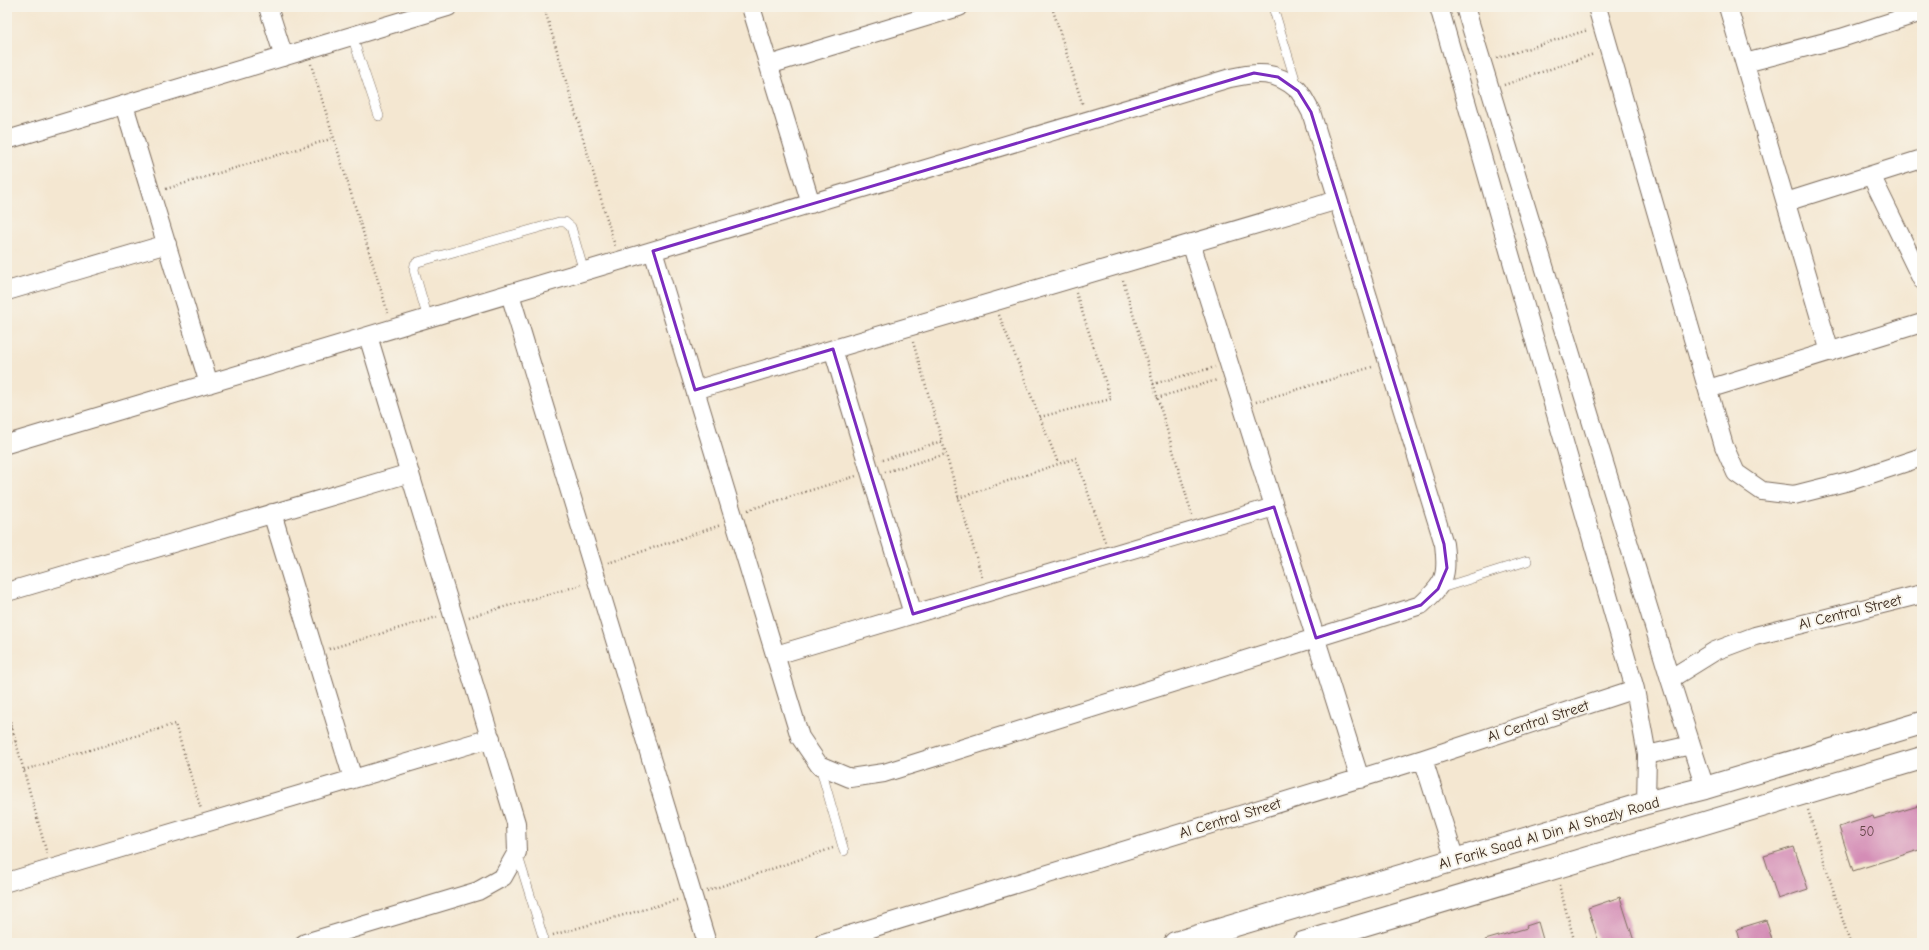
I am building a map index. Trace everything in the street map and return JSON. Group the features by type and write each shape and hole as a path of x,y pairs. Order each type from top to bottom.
{"street":[{"path":"268,7 284,57"},
{"path":"7,140 307,50 422,11 448,7"},
{"path":"751,7 811,204"},
{"path":"769,65 959,7"},
{"path":"1439,7 1635,689 1647,755 1646,803"},
{"path":"1465,7 1670,679 1705,788"},
{"path":"1597,7 1724,446 1736,473 1762,491 1794,495 1853,480 1922,458"},
{"path":"1728,7 1830,352"},
{"path":"1745,63 1841,38 1922,12"},
{"path":"7,444 1088,121 1254,73 1278,77 1298,91 1311,112 1444,544 1447,568 1438,589 1420,605 884,773 850,778 820,764 800,737 653,251"},
{"path":"124,105 209,384"},
{"path":"1786,202 1922,159"},
{"path":"1871,175 1922,280"},
{"path":"695,390 1338,200"},
{"path":"1191,243 1360,779"},
{"path":"7,291 167,244"},
{"path":"510,294 707,943"},
{"path":"1708,389 1922,323"},
{"path":"305,943 478,891 502,877 517,852 516,823 368,336"},
{"path":"833,349 913,614"},
{"path":"7,592 410,472"},
{"path":"776,655 1274,507"},
{"path":"272,513 353,779"},
{"name":"Al Central Street","path":"1670,679 1715,651 1755,636 1922,594"},
{"name":"Al Central Street","path":"822,943 1360,779 1635,689"},
{"name":"Al Farik Saad Al Din Al Shazly Road","path":"1175,943 1646,803 1705,788 1922,723"},
{"path":"7,882 491,738"},
{"path":"1647,755 1691,745"},
{"path":"1847,745 1834,754 1831,763 1836,774 1851,779"},
{"path":"1303,943 1341,938 1555,868 1922,758"},
{"path":"1423,759 1456,860"},
{"path":"1779,765 1793,773 1796,779 1796,785 1790,794 1782,799"}],"lane":[{"path":"1273,7 1298,91"},
{"path":"352,36 379,116"},
{"path":"428,319 414,270 415,264 418,262 559,222 565,222 571,227 584,272"},
{"path":"1438,589 1527,562"},
{"path":"820,764 844,851"},
{"path":"517,852 543,937"}],"path":[{"path":"544,7 619,262"},
{"path":"1052,7 1088,121"},
{"path":"1482,63 1602,25"},
{"path":"1490,90 1609,49"},
{"path":"307,50 392,329"},
{"path":"151,193 334,138"},
{"path":"1118,265 1197,530"},
{"path":"1040,417 1111,399 1071,279"},
{"path":"994,302 1058,464"},
{"path":"908,327 987,593"},
{"path":"1243,406 1389,362"},
{"path":"1153,384 1231,369"},
{"path":"1157,398 1231,369"},
{"path":"315,653 454,617 595,574 734,517 870,471 942,441"},
{"path":"870,471 946,454"},
{"path":"958,498 1076,458 1110,556"},
{"path":"7,710 51,869"},
{"path":"24,770 175,724 205,823"},
{"path":"7,730 12,728"},
{"path":"7,744 16,741"},
{"path":"1803,793 1850,943"},
{"path":"1555,868 1575,943"}],"highlighted area":[{"path":"1254,73 1278,77 1298,91 1311,112 1444,544 1447,568 1438,589 1421,605 1316,638 1274,507 913,614 833,349 695,390 653,251"}],"building":[{"path":"1922,805 1922,849 1853,871 1839,827 1873,816 1874,819"},
{"path":"1794,847 1808,889 1778,899 1764,856"},
{"path":"1620,897 1634,941 1627,943 1599,943 1588,908"},
{"path":"1766,920 1773,943 1741,943 1737,929"},
{"path":"1538,922 1544,943 1486,943 1485,940 1527,928 1526,926"}]}
